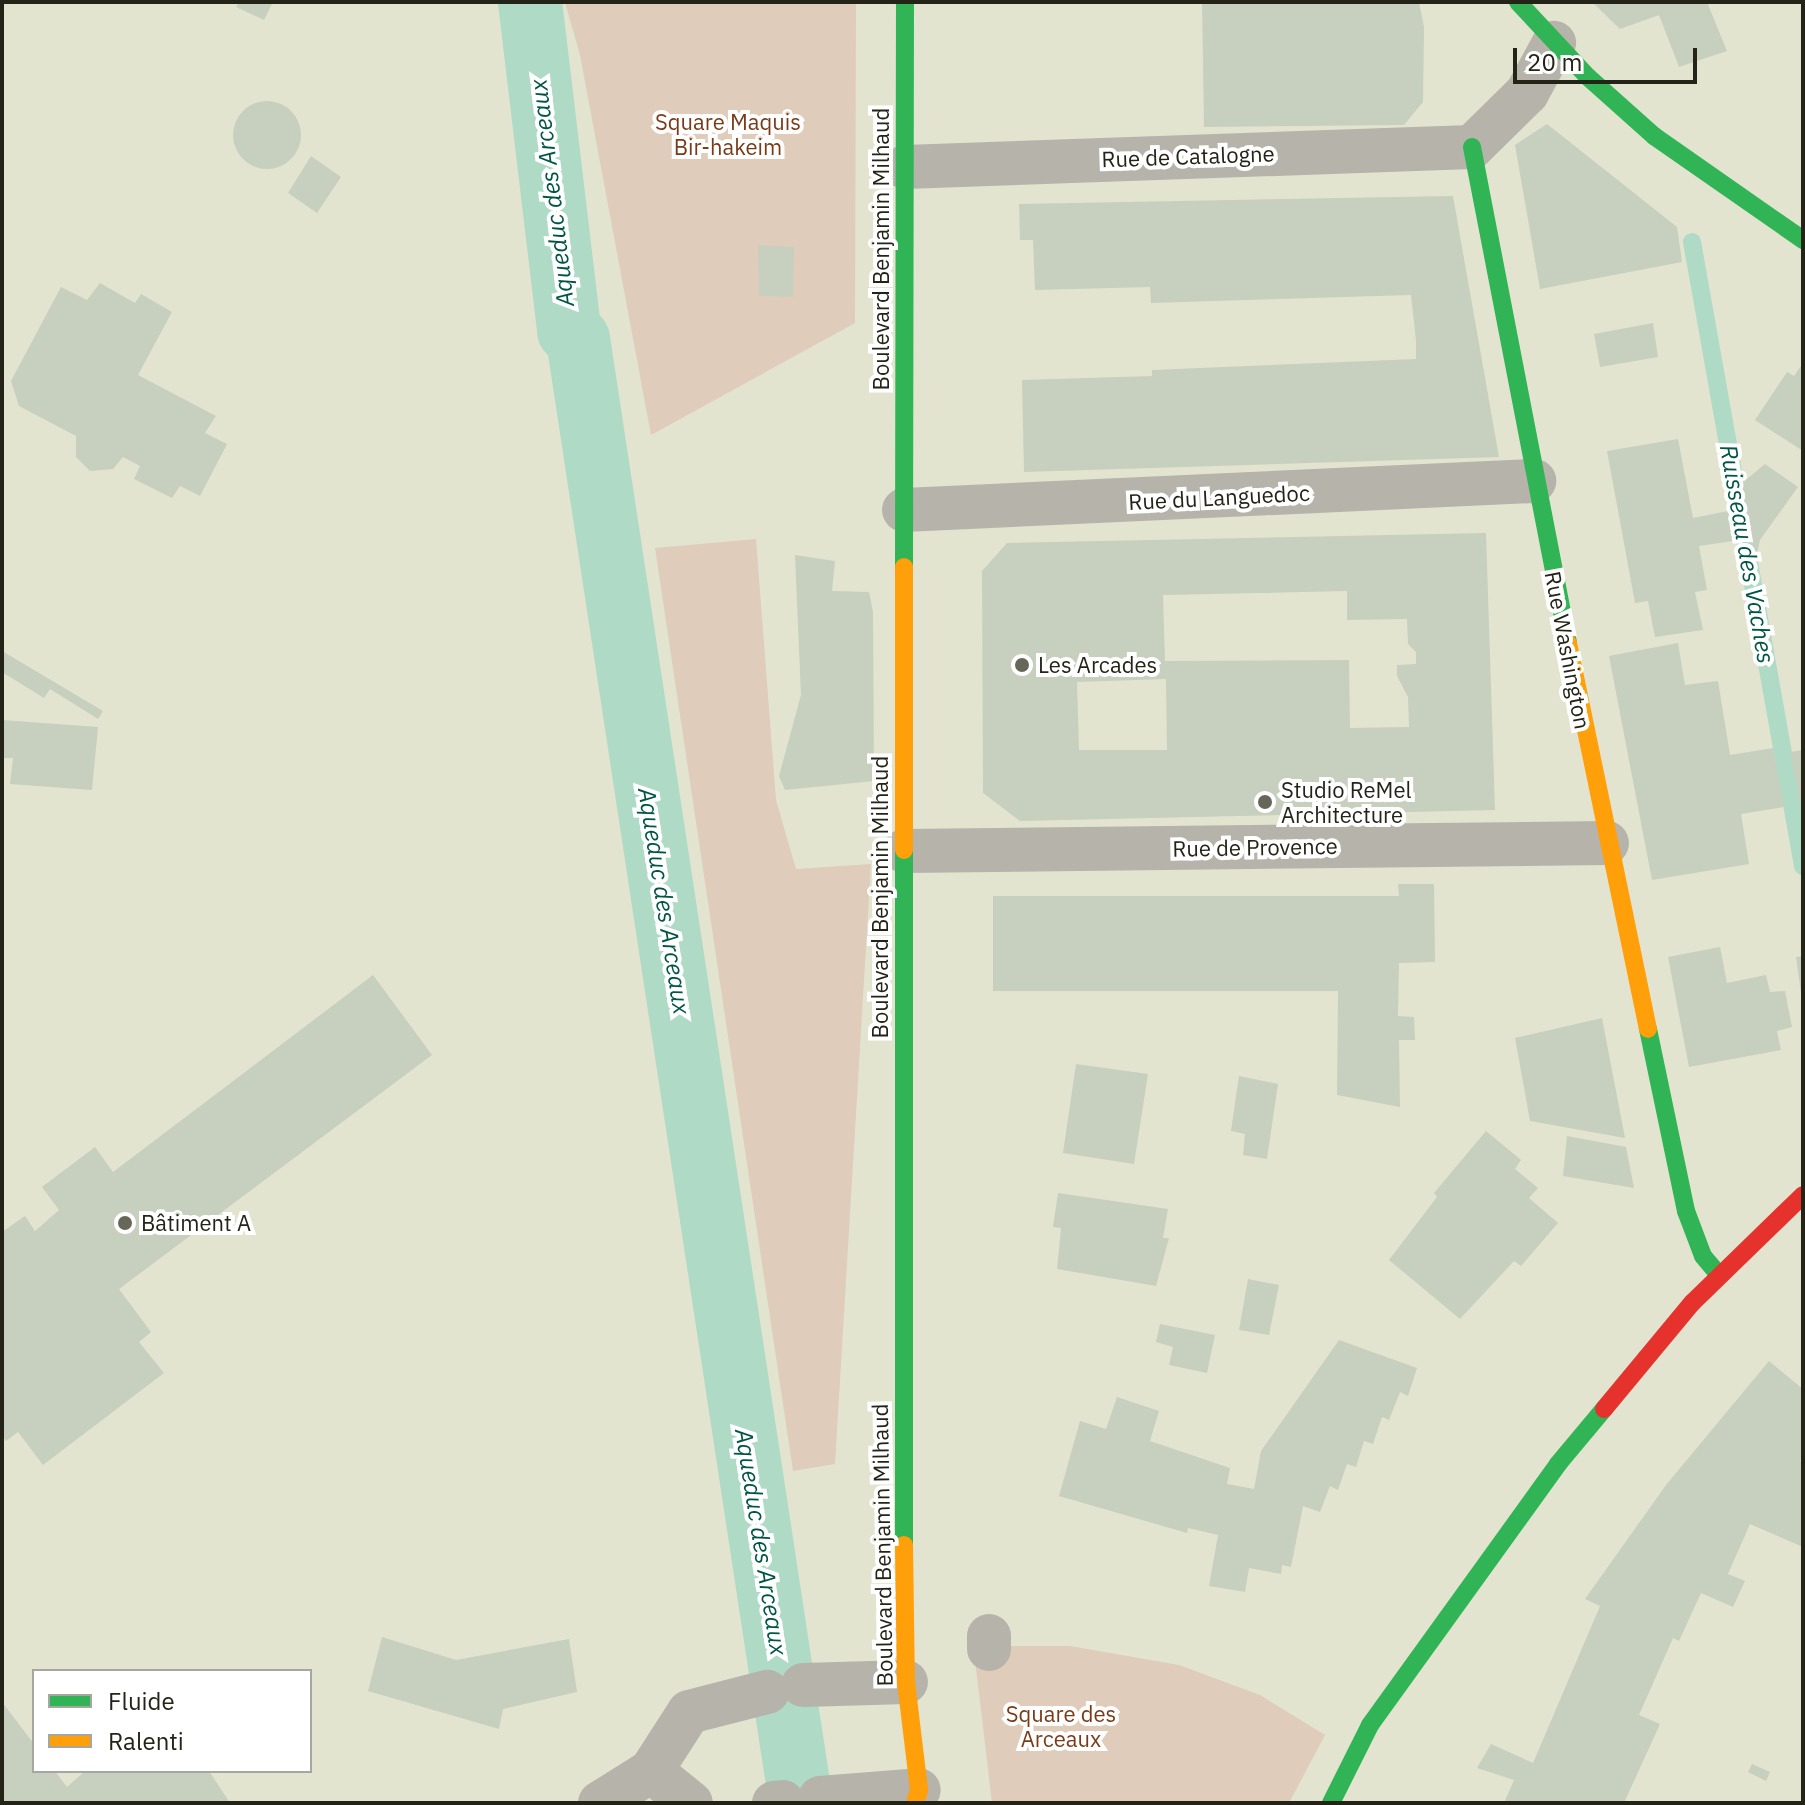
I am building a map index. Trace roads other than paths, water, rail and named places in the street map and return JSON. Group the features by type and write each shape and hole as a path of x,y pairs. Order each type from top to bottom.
{"street":[{"name":"Boulevard Benjamin Milhaud","path":"905,2 903,1508 906,1682 920,1799"},
{"path":"1518,2 1554,43 1654,136 1803,240"},
{"path":"1472,147 1527,93 1554,43"},
{"name":"Rue de Catalogne","path":"905,167 1472,147"},
{"name":"Rue Washington","path":"1472,147 1534,481 1686,1211 1703,1256 1719,1275"},
{"name":"Rue du Languedoc","path":"904,510 1534,481"},
{"name":"Rue de Provence","path":"904,851 1607,843"},
{"path":"1331,1803 1370,1725 1558,1464 1719,1275 1803,1195"},
{"path":"654,1787 689,1712 785,1689 906,1682"},
{"path":"600,1803 654,1787 691,1803"},
{"path":"792,1801 920,1799"}],"waterway":[{"name":"Aqueduc des Arceaux","path":"530,2 569,331 578,339 801,1803"},
{"name":"Ruisseau des Vaches","path":"1692,242 1803,866"}],"place":[{"name":"Les Arcades","path":"1022,665"},
{"name":"Studio ReMel Architecture","path":"1265,802"},
{"name":"Bâtiment A","path":"125,1223"}],"park label":[{"name":"Square Maquis Bir-hakeim","path":"728,134"},
{"name":"Square des Arceaux","path":"1061,1726"}]}
